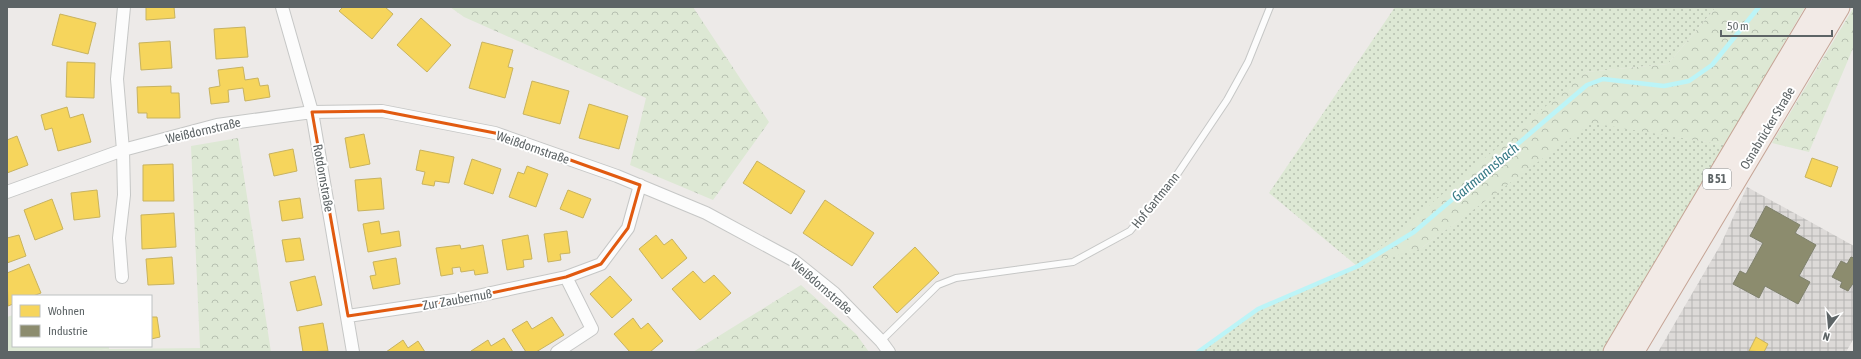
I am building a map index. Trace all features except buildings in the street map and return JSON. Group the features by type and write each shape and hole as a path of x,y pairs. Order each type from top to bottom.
{"highway":[{"name":"Osnabrücker Straße","path":"1614,352 1820,7"},
{"name":"Osnabrücker Straße","path":"1635,352 1840,7"}],"street":[{"path":"122,277 119,238 124,195 123,150 116,79 124,7"},
{"name":"Rotdornstraße","path":"282,7 312,112 353,352"},
{"name":"Weißdornstraße","path":"7,192 123,150 217,125 312,112 382,111 495,133 640,185 706,213 793,260 834,293 882,341 889,352"},
{"name":"Zur Zaubernuß","path":"348,316 468,298 566,277 602,264 628,228 640,185"},
{"path":"557,352 592,329 566,277"}],"lane":[{"name":"Hof Gartmann","path":"882,341 938,285 956,278 1073,262 1130,231 1176,176 1227,100 1248,62 1270,7"}],"highlighted area":[{"path":"382,111 495,133 640,185 628,228 601,264 566,277 468,298 348,316 312,112"}],"shaded area":[{"path":"1747,187 1854,246 1854,338 1846,352 1658,352 1721,244"}],"green space":[{"path":"450,7 693,7 769,122 713,200 630,165 646,98 464,17"},
{"path":"1395,7 1716,7 1668,64 1586,72 1420,249 1591,122 1725,145 1602,352 1198,352 1258,309 1357,266 1269,193"},
{"path":"1716,7 1805,7 1725,145 1591,123 1420,249 1358,266 1586,72 1668,64"},
{"path":"1854,7 1854,46 1809,152 1772,143"},
{"path":"238,138 271,352 86,352 109,349 200,348 191,146"},
{"path":"801,285 856,334 869,352 693,352"},
{"path":"12,315 12,347 109,347 109,349 86,352 9,352 7,347 7,317"}],"waterway":[{"name":"Gartmannsbach","path":"1198,352 1258,309 1358,266 1414,232 1587,85 1603,79 1664,86 1689,81 1712,65 1759,7"}]}
